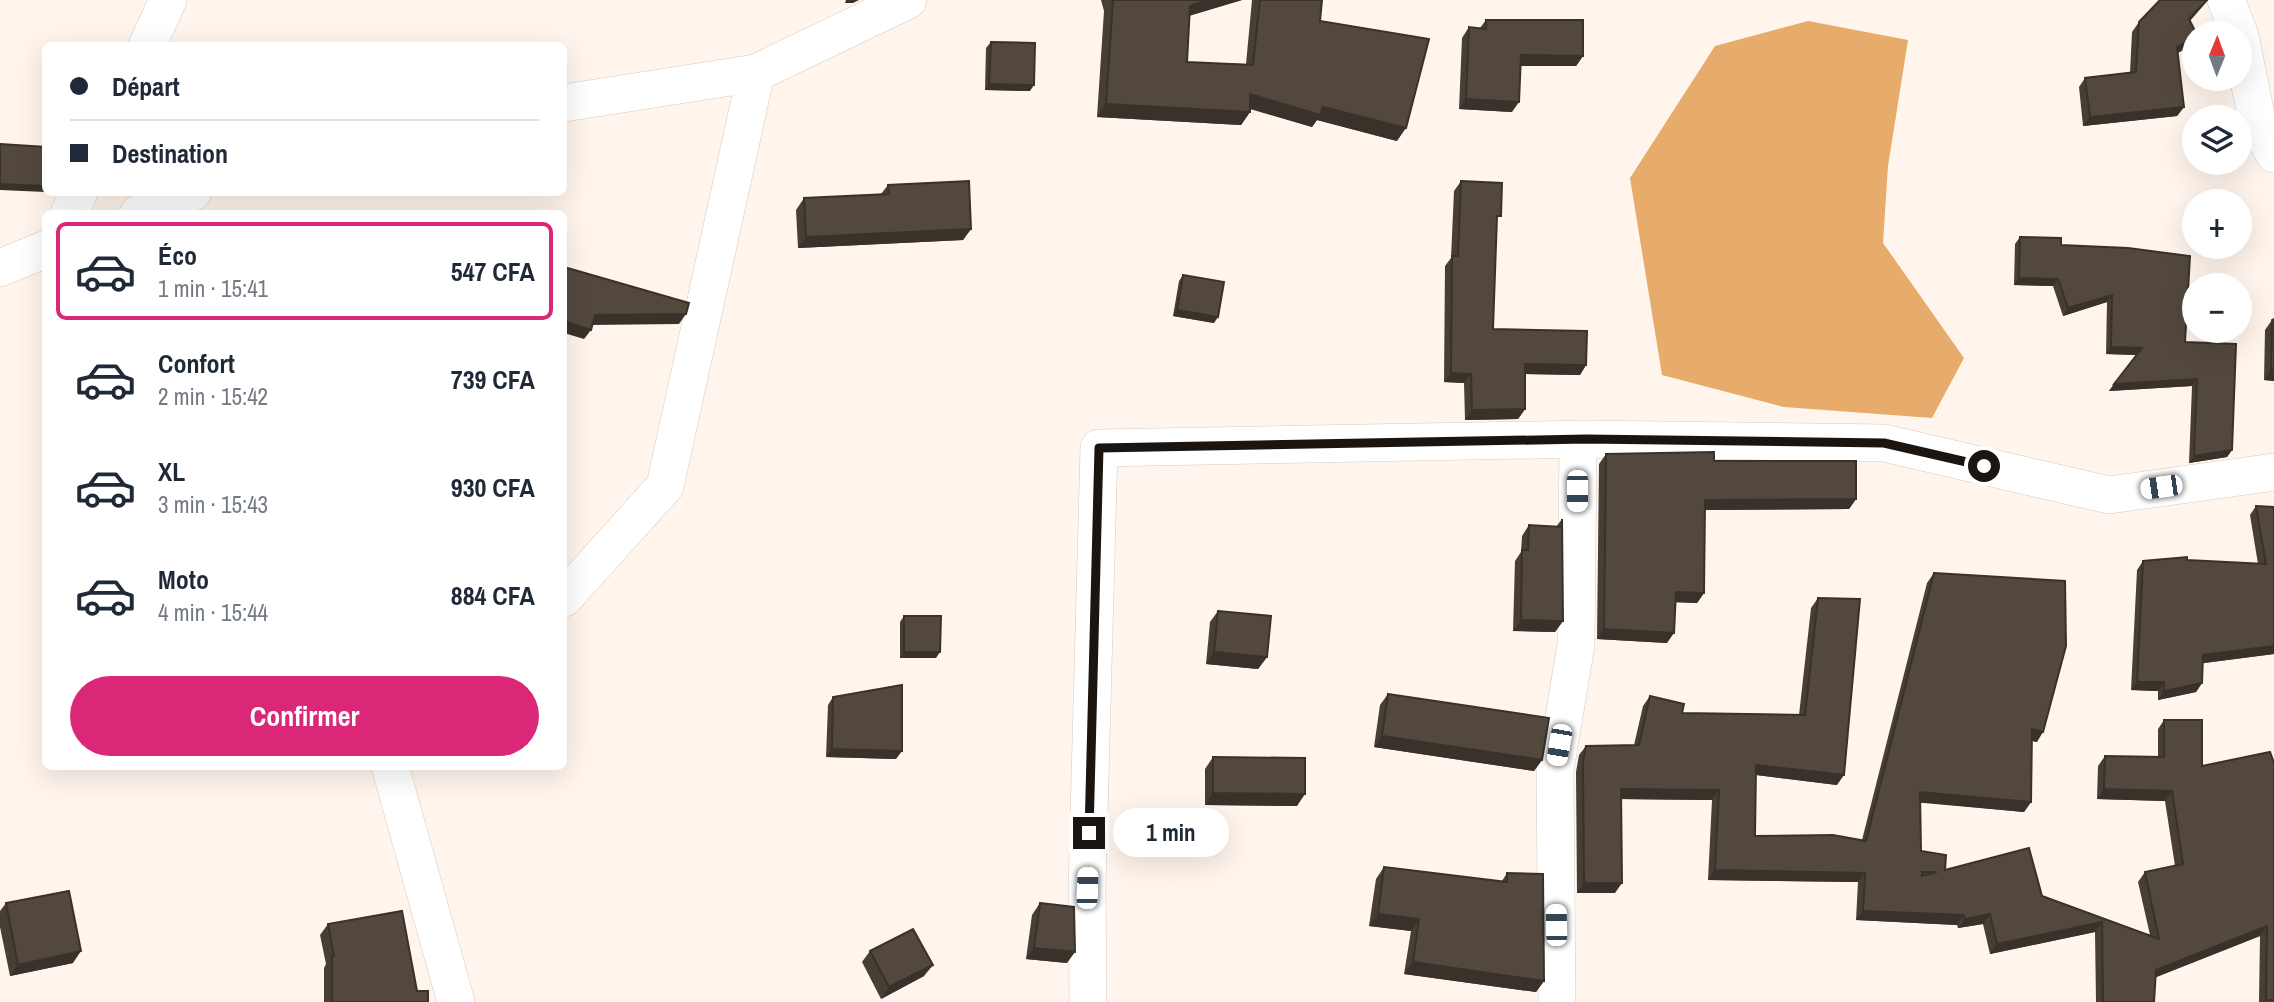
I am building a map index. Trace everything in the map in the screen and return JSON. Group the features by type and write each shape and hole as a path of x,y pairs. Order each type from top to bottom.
{"street":[{"path":"149,42 167,0"},
{"path":"567,103 756,73 908,0"},
{"path":"2225,0 2234,21"},
{"path":"567,595 665,486 756,73"},
{"path":"2251,91 2258,125 2274,154"},
{"path":"148,210 183,196"},
{"path":"0,268 42,251"},
{"path":"1557,1002 1555,770 1576,645 1578,440"},
{"path":"1088,1002 1087,888 1099,448 1578,440 1884,443 2109,495 2274,472"},
{"path":"391,770 456,1002"}],"shaded area":[{"path":"1808,21 1908,40 1888,166 1883,243 1964,358 1932,418 1784,407 1662,375 1630,178 1715,46"}],"building":[{"path":"1113,0 1209,0 1190,6 1187,62 1253,65 1260,0 1322,0 1320,21 1429,39 1406,128 1323,107 1320,115 1250,94 1250,112 1106,104"},
{"path":"2160,0 2207,0 2190,21 2182,21 2182,44 2177,47 2184,105 2090,117 2085,78 2136,72 2139,22"},
{"path":"1486,20 1583,20 1583,56 1521,55 1519,102 1466,99 1469,27 1486,29"},
{"path":"991,42 1035,43 1034,85 989,84"},
{"path":"0,144 42,147 42,186 0,184"},
{"path":"969,181 971,229 806,237 804,198 889,194 888,185"},
{"path":"1461,181 1502,183 1501,216 1497,216 1493,329 1587,331 1586,365 1525,364 1525,409 1472,410 1471,374 1451,373 1452,256 1458,256"},
{"path":"2020,237 2061,238 2061,245 2128,248 2182,255 2182,259 2190,259 2189,273 2182,273 2182,343 2236,344 2232,450 2194,456 2197,379 2114,384 2142,348 2111,347 2112,295 2068,308 2058,279 2019,278"},
{"path":"567,268 689,303 686,314 595,315 591,330 567,322"},
{"path":"1183,275 1224,282 1218,317 1177,310"},
{"path":"2274,319 2274,370 2271,370 2272,320"},
{"path":"1714,452 1714,461 1856,461 1856,499 1705,500 1704,593 1676,592 1674,633 1604,629 1606,454"},
{"path":"2256,506 2274,507 2274,646 2203,655 2202,683 2164,691 2164,682 2137,682 2143,561 2187,557 2187,560 2266,564"},
{"path":"1562,519 1563,621 1521,620 1522,550 1528,550 1529,525 1562,527"},
{"path":"1934,573 2065,581 2066,646 2043,732 2032,729 2031,802 1920,792 1921,851 1946,855 1945,870 2029,848 2042,896 2159,939 2145,872 2183,864 2172,791 2104,789 2105,756 2164,757 2164,720 2202,720 2202,766 2270,752 2274,763 2274,1000 2266,1000 2267,926 2156,970 2154,1002 2103,1002 2102,922 1997,944 1990,914 1965,919 1964,915 1863,911 1865,873 1715,870 1719,790 1621,789 1622,883 1584,883 1583,762 1586,746 1639,745 1650,696 1684,704 1682,713 1805,715 1818,598 1860,599 1844,775 1756,765 1755,836 1833,835 1866,841"},
{"path":"1218,611 1271,616 1267,657 1214,652"},
{"path":"904,616 941,616 940,652 904,652"},
{"path":"902,685 902,751 832,749 833,697"},
{"path":"1388,694 1549,718 1542,760 1382,736"},
{"path":"1213,757 1305,758 1305,794 1213,793"},
{"path":"1384,867 1507,882 1507,873 1543,874 1544,981 1413,962 1419,919 1378,914"},
{"path":"69,891 81,951 18,965 6,903"},
{"path":"1040,903 1074,907 1075,952 1034,948"},
{"path":"402,911 417,991 428,991 428,1002 332,1002 334,956 328,924"},
{"path":"913,929 933,965 889,987 870,951"}],"route":[{"path":"1089,833 1099,448 1586,439 1884,443 1984,466"}]}
